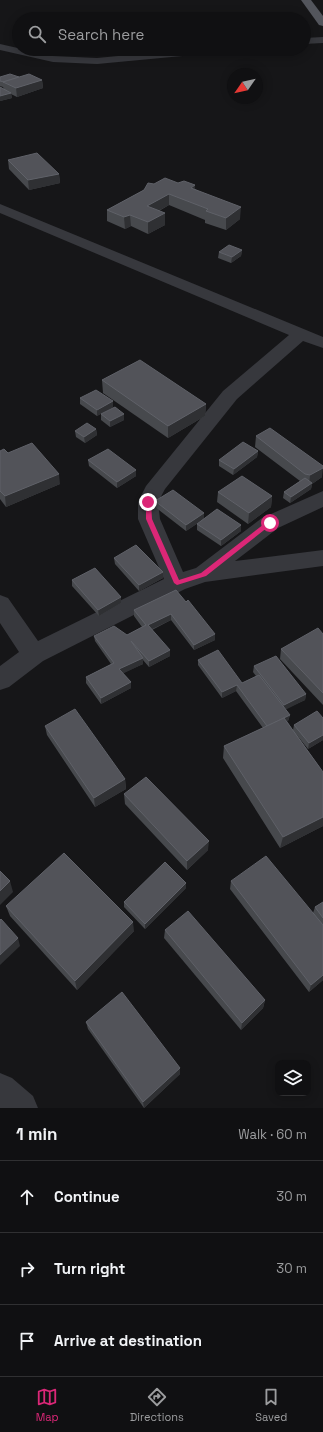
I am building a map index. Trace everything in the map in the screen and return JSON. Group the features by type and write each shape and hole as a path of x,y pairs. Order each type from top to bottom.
{"main road":[{"path":"306,0 323,24"}],"street":[{"path":"6,37 12,40"},
{"path":"311,41 323,40"},
{"path":"0,47 12,50"},
{"path":"40,56 53,59 97,61 150,56"},
{"path":"47,56 53,59"},
{"path":"0,208 323,343"},
{"path":"177,583 149,519 148,502 156,486 230,395 301,334"},
{"path":"204,574 270,523 323,498"},
{"path":"0,680 34,654 177,583 204,574 323,558"},
{"path":"0,604 34,654"},
{"path":"0,1090 21,1108"}],"building":[{"path":"10,74 19,77 3,82 0,81 0,77"},
{"path":"29,74 42,80 16,88 3,82"},
{"path":"0,87 11,93 0,96"},
{"path":"37,153 59,174 28,180 8,160"},
{"path":"165,178 178,183 184,181 195,185 191,188 241,207 226,218 206,211 208,209 169,194 147,206 165,213 148,222 130,215 124,217 107,210 144,190 148,183 154,184"},
{"path":"229,245 242,250 232,257 219,252"},
{"path":"140,360 206,404 168,426 102,380"},
{"path":"96,390 113,401 97,410 80,398"},
{"path":"115,407 124,414 110,421 101,414"},
{"path":"87,423 96,429 84,437 75,431"},
{"path":"270,428 323,466 323,468 310,475 305,474 256,436"},
{"path":"243,442 258,451 234,469 219,460"},
{"path":"32,443 59,474 5,496 0,491 0,451 4,449 8,453"},
{"path":"108,449 136,470 117,482 88,460"},
{"path":"242,476 272,496 249,513 218,492"},
{"path":"305,478 312,483 291,497 284,492"},
{"path":"173,490 204,513 186,525 155,501"},
{"path":"217,509 241,525 221,540 197,524"},
{"path":"136,545 163,572 139,585 114,558"},
{"path":"95,568 121,597 98,610 72,580"},
{"path":"176,590 186,602 188,600 215,634 194,645 171,614 148,625 170,650 149,661 131,641 143,658 119,669 131,682 101,698 86,677 114,663 94,636 114,626 127,635 146,625 134,610"},
{"path":"318,628 323,634 323,693 281,649"},
{"path":"218,650 242,683 259,675 290,715 267,726 237,685 222,692 198,660"},
{"path":"276,656 306,694 284,705 254,666"},
{"path":"75,709 125,779 94,798 45,726"},
{"path":"317,711 323,718 323,735 309,743 294,725"},
{"path":"284,718 323,772 323,817 283,837 224,746"},
{"path":"146,777 209,841 187,861 124,794"},
{"path":"64,853 133,922 75,981 6,906"},
{"path":"266,856 323,925 323,975 311,985 231,881"},
{"path":"165,862 186,883 145,924 124,902"},
{"path":"0,871 10,881 0,891"},
{"path":"323,902 323,918 315,907"},
{"path":"188,911 265,1000 242,1023 165,930"},
{"path":"1,919 18,938 0,955 0,920"},
{"path":"122,992 180,1068 143,1102 86,1022"}],"route":[{"path":"148,502 149,519 177,583 204,574 251,536 270,523"}]}
